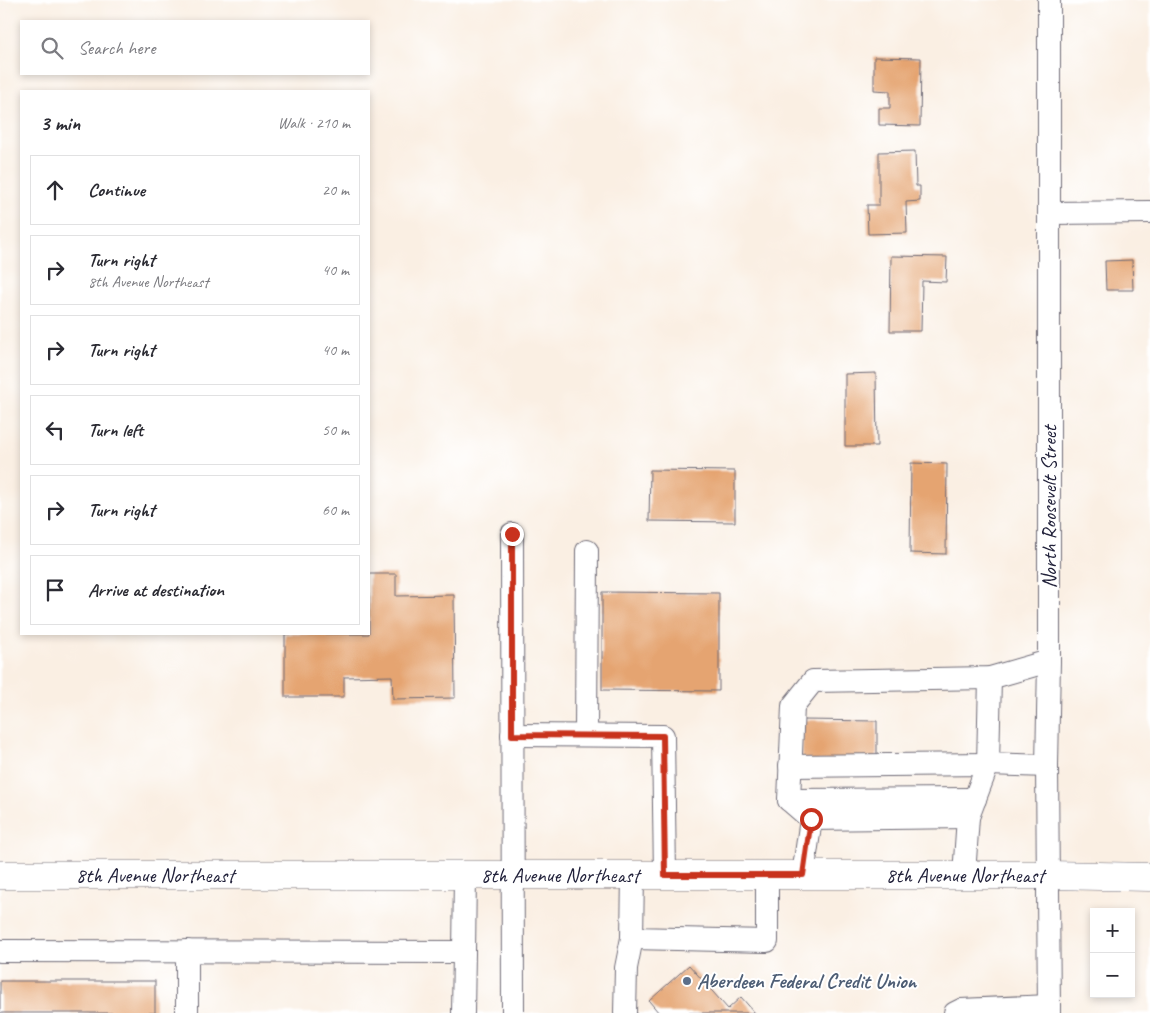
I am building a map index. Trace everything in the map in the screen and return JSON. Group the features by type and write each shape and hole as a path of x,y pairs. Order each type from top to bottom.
{"main road":[{"name":"8th Avenue Northeast","path":"0,875 1150,877"}],"street":[{"name":"North Roosevelt Street","path":"1049,0 1049,661 1047,766 1049,1009"},
{"path":"1050,213 1150,212"},
{"path":"512,534 513,1013"},
{"path":"586,735 587,551"},
{"path":"789,800 793,706 813,681 990,678 1049,661"},
{"path":"964,876 971,808 988,764 990,678"},
{"path":"512,735 663,736 665,875"},
{"path":"790,766 988,764 1047,766"},
{"path":"789,800 971,808"},
{"path":"789,800 811,819 971,808"},
{"path":"803,875 811,819"},
{"path":"463,1013 465,875"},
{"path":"625,1013 626,968 632,938 634,875"},
{"path":"632,938 767,941 767,875"},
{"path":"0,951 464,952"},
{"path":"187,951 187,1013"},
{"path":"955,1013 961,1010 1049,1009"}],"building":[{"path":"874,57 921,58 920,126 879,125 879,108 890,108 890,91 874,90"},
{"path":"915,151 916,186 920,186 920,201 906,202 907,233 868,234 867,205 879,205 879,152"},
{"path":"891,256 947,257 946,282 922,281 921,331 890,331"},
{"path":"1132,260 1133,290 1106,290 1105,261"},
{"path":"876,373 877,446 845,446 845,374"},
{"path":"911,463 947,464 946,554 910,553"},
{"path":"650,470 735,471 735,522 649,521"},
{"path":"370,574 396,574 396,596 454,595 455,698 393,699 392,676 344,677 344,697 285,697 285,635 370,635"},
{"path":"602,592 719,593 719,691 602,690"},
{"path":"803,720 877,721 877,761 802,761"},
{"name":"Aberdeen Federal Credit Union","path":"689,965 728,1009 741,997 755,1013 659,1013 649,1001"},
{"path":"0,981 155,981 155,1013 0,1013"}],"place":[{"name":"Aberdeen Federal Credit Union","path":"687,981"}],"route":[{"path":"512,534 512,735 663,736 665,875 803,875 811,819"}]}
